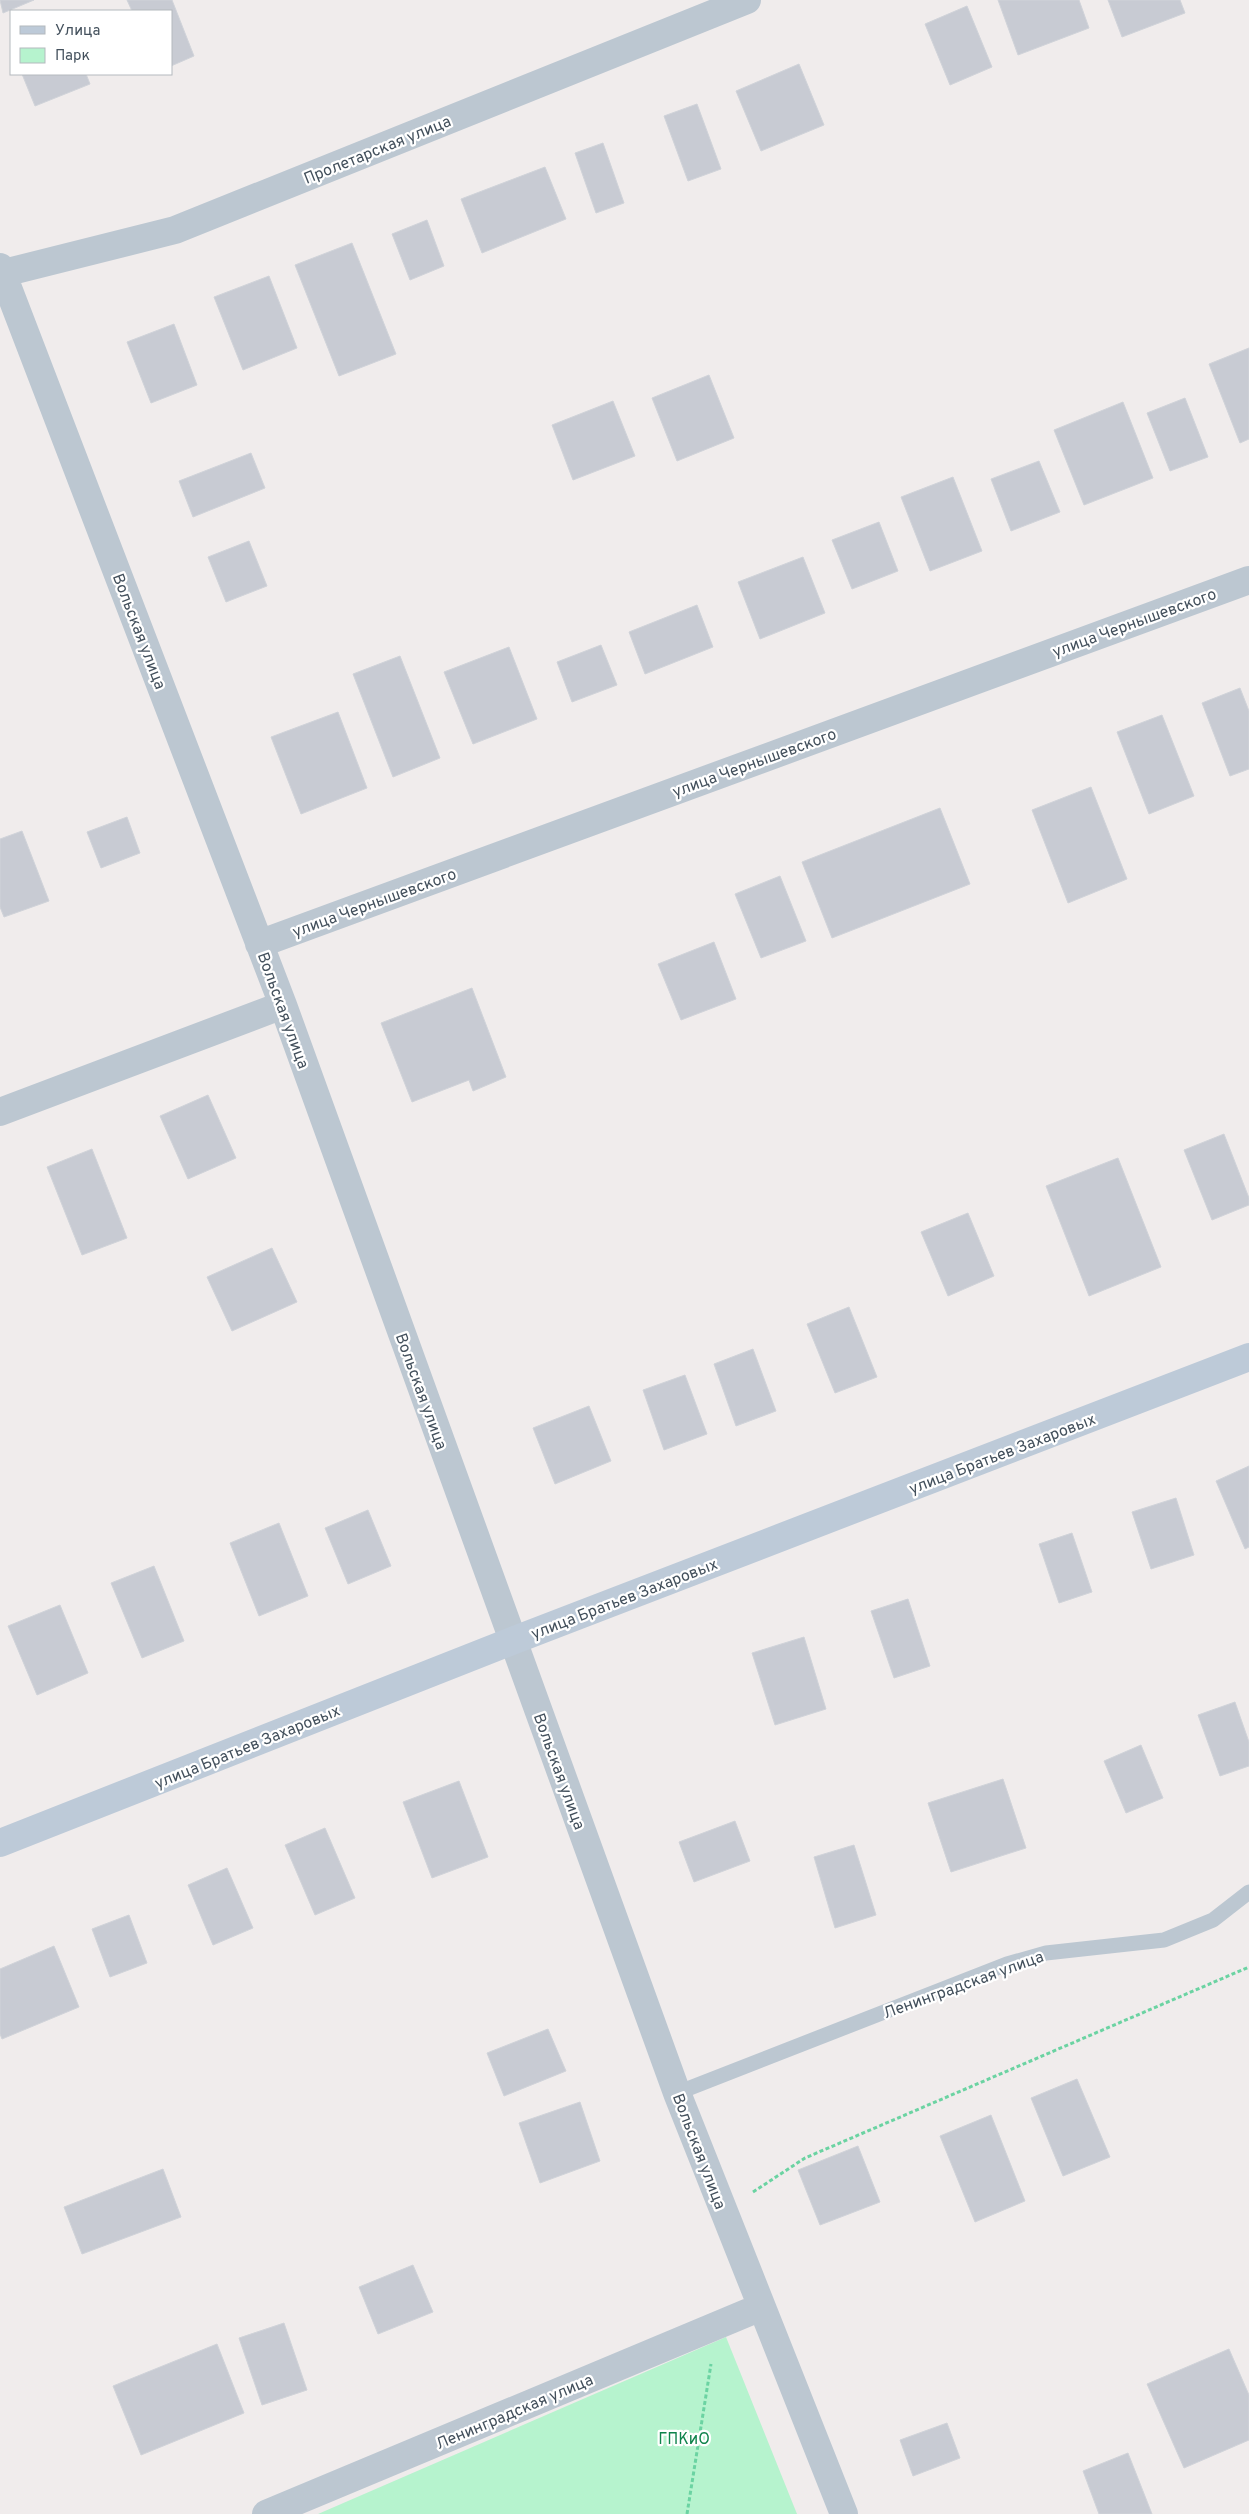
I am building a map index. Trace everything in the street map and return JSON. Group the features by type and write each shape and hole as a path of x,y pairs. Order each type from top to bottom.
{"main road":[{"name":"улица Братьев Захаровых","path":"0,1843 512,1641 1249,1357"}],"street":[{"name":"Пролетарская улица","path":"1,272 175,230 748,0"},
{"name":"Вольская улица","path":"1,272 283,1005 512,1641 678,2093 844,2514"},
{"name":"улица Чернышевского","path":"259,944 1249,580"},
{"path":"0,1112 283,1005"},
{"name":"Ленинградская улица","path":"266,2514 761,2307"}],"lane":[{"name":"Ленинградская улица","path":"678,2093 1008,1964 1046,1953 1164,1940 1213,1920 1249,1892"}],"path":[{"path":"724,2212 804,2158 1249,1967"},
{"path":"687,2514 717,2327"}],"green space":[{"name":"ГПКиО","path":"726,2337 797,2514 318,2514"}],"building":[{"path":"0,0 34,0 10,10 3,13"},
{"path":"127,0 172,0 194,56 172,66 172,10 132,10"},
{"path":"998,0 1079,0 1089,28 1018,55"},
{"path":"1108,0 1180,0 1185,13 1122,37"},
{"path":"967,6 992,67 950,85 925,24"},
{"path":"799,64 824,125 761,151 736,91"},
{"path":"22,75 86,75 90,84 35,106"},
{"path":"697,104 721,169 688,181 664,116"},
{"path":"603,143 624,203 596,213 575,153"},
{"path":"545,167 566,219 482,253 461,199"},
{"path":"427,220 444,266 410,280 392,234"},
{"path":"352,243 396,354 339,376 295,265"},
{"path":"269,276 297,348 243,370 214,297"},
{"path":"174,324 197,385 151,403 127,342"},
{"path":"1249,348 1249,439 1240,443 1209,364"},
{"path":"709,375 734,438 677,461 652,398"},
{"path":"1185,398 1208,457 1170,471 1147,413"},
{"path":"613,401 635,456 573,480 552,425"},
{"path":"1123,402 1153,478 1084,505 1054,430"},
{"path":"251,453 265,488 193,517 179,481"},
{"path":"1039,461 1060,512 1011,531 991,479"},
{"path":"953,477 982,551 930,571 901,497"},
{"path":"879,522 898,571 852,589 832,540"},
{"path":"249,541 267,586 226,602 208,557"},
{"path":"803,557 825,613 760,639 738,582"},
{"path":"697,605 713,647 645,674 629,632"},
{"path":"601,645 617,685 572,702 557,662"},
{"path":"509,647 537,719 473,744 444,672"},
{"path":"400,656 440,758 393,777 353,674"},
{"path":"1240,688 1249,711 1249,769 1230,776 1202,703"},
{"path":"338,712 367,788 301,814 271,737"},
{"path":"1162,715 1194,796 1149,814 1117,732"},
{"path":"1091,787 1127,879 1068,903 1032,810"},
{"path":"940,808 970,884 832,938 802,862"},
{"path":"127,817 140,853 101,868 87,832"},
{"path":"22,831 49,901 4,917 0,907 0,839"},
{"path":"780,876 806,941 761,958 735,894"},
{"path":"714,942 736,999 681,1020 658,964"},
{"path":"472,988 506,1077 473,1091 469,1080 412,1102 381,1023"},
{"path":"208,1095 236,1158 188,1179 160,1116"},
{"path":"1224,1134 1249,1198 1249,1205 1212,1220 1184,1150"},
{"path":"92,1149 127,1238 82,1255 47,1167"},
{"path":"1118,1158 1161,1267 1089,1296 1046,1186"},
{"path":"968,1213 994,1276 948,1296 921,1232"},
{"path":"272,1248 297,1302 232,1331 207,1277"},
{"path":"849,1307 877,1377 835,1393 807,1324"},
{"path":"753,1349 776,1411 736,1426 714,1364"},
{"path":"685,1375 707,1434 664,1450 643,1390"},
{"path":"589,1406 611,1461 555,1484 533,1428"},
{"path":"1249,1466 1249,1547 1245,1549 1216,1481"},
{"path":"1176,1498 1194,1555 1151,1569 1132,1512"},
{"path":"368,1510 391,1566 348,1584 325,1528"},
{"path":"279,1523 308,1596 259,1616 230,1543"},
{"path":"1072,1533 1092,1592 1059,1603 1039,1544"},
{"path":"154,1566 184,1641 142,1658 111,1583"},
{"path":"908,1599 930,1666 894,1678 871,1611"},
{"path":"60,1605 88,1673 37,1695 8,1626"},
{"path":"804,1637 826,1709 775,1725 752,1653"},
{"path":"1235,1702 1249,1742 1249,1766 1220,1776 1198,1715"},
{"path":"1141,1745 1163,1798 1126,1813 1104,1761"},
{"path":"1003,1779 1026,1848 951,1872 928,1803"},
{"path":"459,1781 488,1857 432,1878 403,1802"},
{"path":"735,1821 750,1861 694,1882 679,1842"},
{"path":"325,1828 355,1898 315,1915 285,1845"},
{"path":"854,1845 876,1915 835,1928 814,1857"},
{"path":"227,1868 253,1928 213,1945 188,1885"},
{"path":"129,1915 147,1963 110,1977 92,1929"},
{"path":"54,1946 79,2007 2,2039 0,2034 0,1969"},
{"path":"548,2029 566,2071 504,2096 487,2053"},
{"path":"1077,2079 1110,2157 1063,2176 1031,2098"},
{"path":"580,2102 600,2161 540,2183 519,2123"},
{"path":"991,2115 1025,2201 975,2222 940,2136"},
{"path":"858,2146 880,2202 820,2225 798,2170"},
{"path":"163,2169 181,2217 82,2254 64,2207"},
{"path":"413,2265 433,2312 378,2334 359,2287"},
{"path":"284,2323 307,2390 262,2405 239,2338"},
{"path":"217,2344 244,2413 141,2455 113,2386"},
{"path":"1229,2349 1249,2395 1249,2440 1184,2468 1147,2384"},
{"path":"947,2423 960,2458 913,2476 900,2440"},
{"path":"1128,2453 1152,2514 1099,2514 1083,2471"}]}
